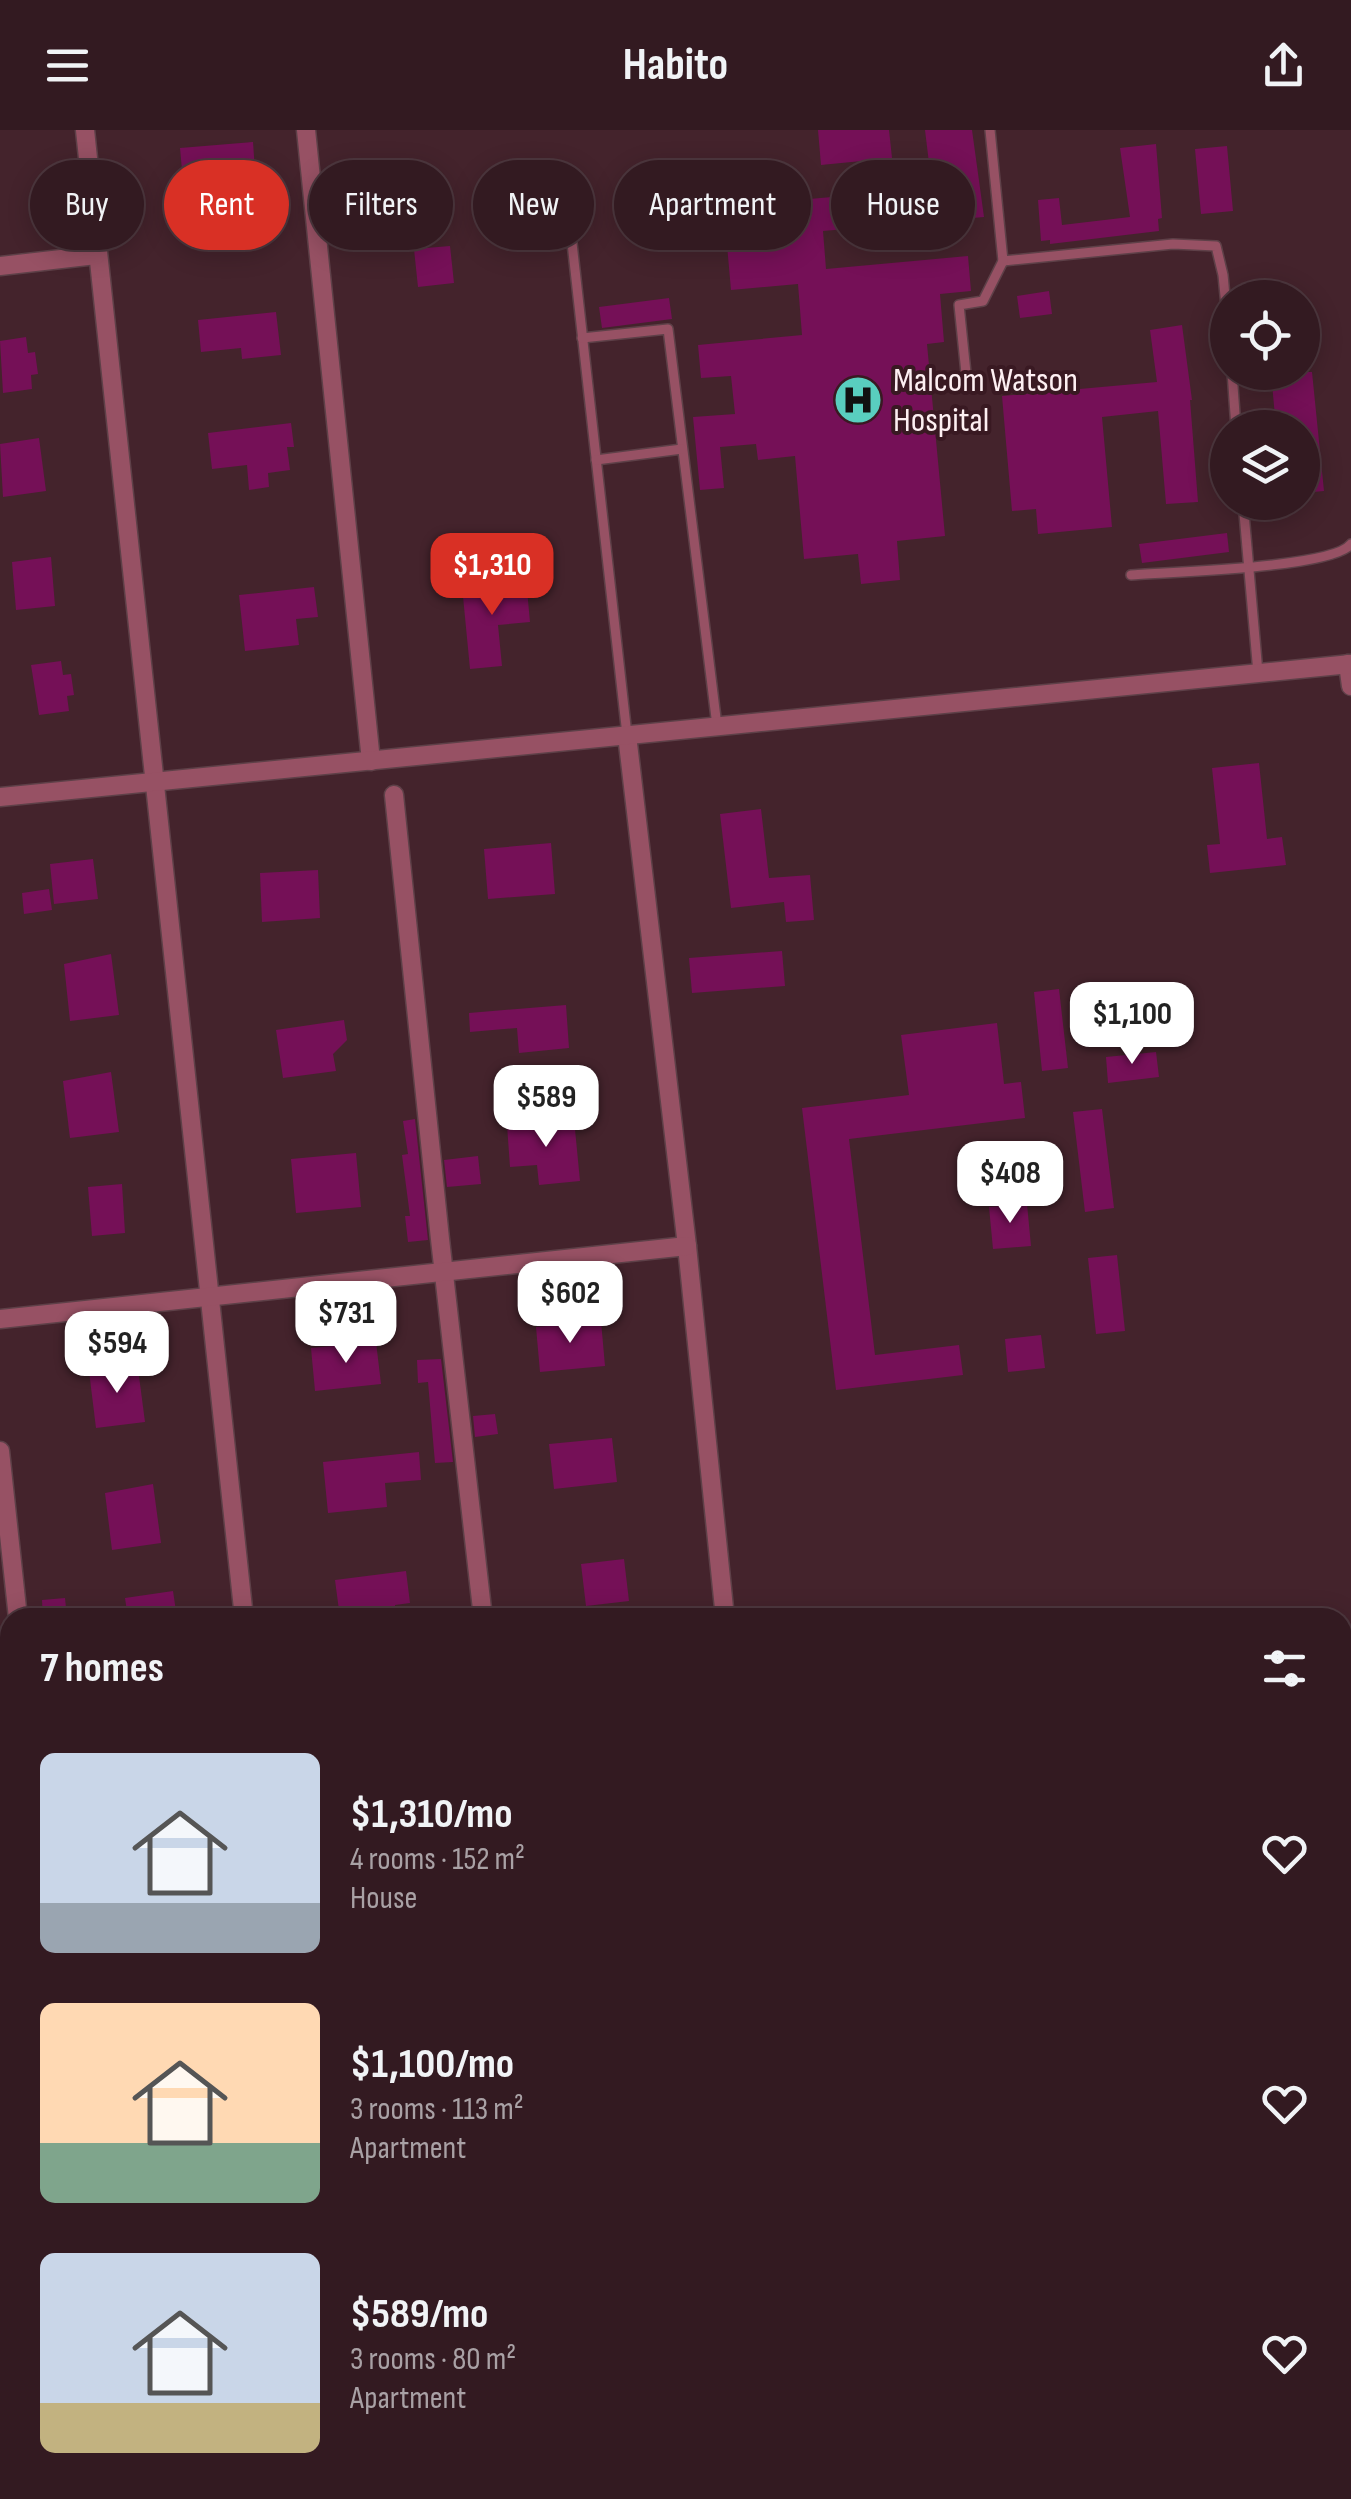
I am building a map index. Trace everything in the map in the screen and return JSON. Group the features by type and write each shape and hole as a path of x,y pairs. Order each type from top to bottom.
{"street":[{"path":"85,130 243,1608"},
{"path":"306,130 371,761"},
{"path":"0,266 96,254"},
{"path":"0,797 1350,664 1351,686"},
{"path":"627,735 725,1608"},
{"path":"394,796 483,1608"},
{"path":"0,1319 687,1246"},
{"path":"0,1450 17,1608"}],"lane":[{"path":"966,373 959,306 983,301 1003,261 990,130"},
{"path":"1003,261 1173,244 1216,246 1224,280"},
{"path":"573,250 627,735"},
{"path":"582,338 668,328 717,726"},
{"path":"596,460 682,449"},
{"path":"1245,520 1258,673"},
{"path":"1132,574 1303,562 1346,551 1351,544"}],"building":[{"path":"818,130 889,130 892,158 831,160 831,164 821,165"},
{"path":"925,130 972,130 984,217 975,218 975,160 929,160"},
{"path":"253,142 254,160 181,160 180,148"},
{"path":"1156,144 1162,218 1158,219 1159,231 1050,244 1050,240 1041,241 1038,200 1059,198 1062,225 1130,217 1120,148"},
{"path":"1227,146 1233,211 1201,214 1195,149"},
{"path":"831,197 831,230 823,231 826,269 968,256 971,291 940,294 944,342 927,344 945,536 897,541 900,580 861,584 858,554 804,559 795,456 758,460 756,444 720,447 724,488 700,490 693,417 735,414 731,376 701,378 698,345 802,335 798,284 731,290 727,250 811,250 811,199"},
{"path":"414,250 450,250 454,283 418,287"},
{"path":"1049,291 1052,314 1020,318 1017,296"},
{"path":"669,298 672,319 602,328 599,307"},
{"path":"276,312 281,355 242,359 241,348 201,352 198,320"},
{"path":"1182,325 1192,400 1198,502 1166,504 1158,411 1102,417 1112,527 1038,534 1036,509 1012,511 1002,396 1157,382 1150,330"},
{"path":"26,337 28,353 35,352 38,374 31,375 32,389 3,393 0,341"},
{"path":"1273,390 1314,390 1316,410 1274,410"},
{"path":"291,423 294,447 287,447 290,470 268,473 269,487 249,490 247,465 212,469 208,433"},
{"path":"39,438 46,491 3,497 0,444"},
{"path":"1320,451 1324,491 1320,491"},
{"path":"1227,533 1229,552 1142,563 1139,544"},
{"path":"51,557 55,606 16,610 12,562"},
{"path":"526,579 530,622 498,625 502,666 470,669 462,586"},
{"path":"314,587 318,617 296,619 299,645 245,651 239,595"},
{"path":"61,661 63,675 71,674 74,695 67,696 69,711 39,715 31,665"},
{"path":"1259,763 1267,839 1282,837 1286,865 1210,873 1207,845 1220,844 1212,768"},
{"path":"761,809 769,878 810,875 814,920 786,922 784,902 731,908 720,814"},
{"path":"551,843 555,894 488,899 484,849"},
{"path":"93,859 98,899 54,904 50,864"},
{"path":"318,870 320,918 262,922 260,873"},
{"path":"49,889 52,910 24,914 22,893"},
{"path":"782,951 785,986 692,993 689,958"},
{"path":"111,954 119,1015 70,1021 64,964"},
{"path":"1059,989 1068,1068 1042,1071 1034,992"},
{"path":"1177,998 1180,1038 1150,1041 1147,1000"},
{"path":"566,1005 569,1048 519,1053 517,1028 470,1032 469,1013"},
{"path":"344,1020 347,1040 333,1054 336,1071 283,1078 276,1030"},
{"path":"997,1023 1004,1084 1021,1082 1025,1118 849,1139 875,1355 959,1345 963,1375 836,1390 802,1108 909,1095 901,1035"},
{"path":"1156,1052 1159,1077 1108,1083 1106,1057"},
{"path":"111,1072 119,1132 70,1138 63,1081"},
{"path":"1102,1109 1114,1208 1085,1212 1073,1112"},
{"path":"415,1119 428,1240 408,1242 405,1216 410,1216 402,1155 408,1154 403,1121"},
{"path":"574,1119 580,1181 539,1185 537,1165 510,1167 507,1125"},
{"path":"356,1153 361,1207 296,1213 291,1159"},
{"path":"478,1156 481,1184 447,1187 444,1160"},
{"path":"122,1184 125,1233 92,1236 88,1187"},
{"path":"1027,1204 1031,1246 993,1249 989,1207"},
{"path":"1117,1255 1125,1331 1096,1334 1088,1258"},
{"path":"601,1321 605,1366 540,1372 536,1327"},
{"path":"1041,1335 1045,1368 1008,1372 1005,1339"},
{"path":"376,1342 381,1384 315,1391 311,1348"},
{"path":"441,1359 453,1462 435,1463 428,1382 418,1383 417,1360"},
{"path":"137,1361 145,1422 96,1428 89,1371"},
{"path":"495,1414 498,1434 475,1437 473,1416"},
{"path":"612,1438 617,1482 554,1489 549,1444"},
{"path":"419,1452 421,1480 385,1483 387,1507 328,1513 323,1462"},
{"path":"153,1484 161,1543 112,1550 105,1493"},
{"path":"624,1559 629,1601 586,1606 581,1564"},
{"path":"406,1571 410,1603 395,1608 339,1608 335,1580"},
{"path":"173,1591 176,1608 126,1608 125,1598"},
{"path":"65,1598 66,1608 42,1608 42,1600"}],"place":[{"name":"Malcom Watson Hospital","path":"858,400"}]}
